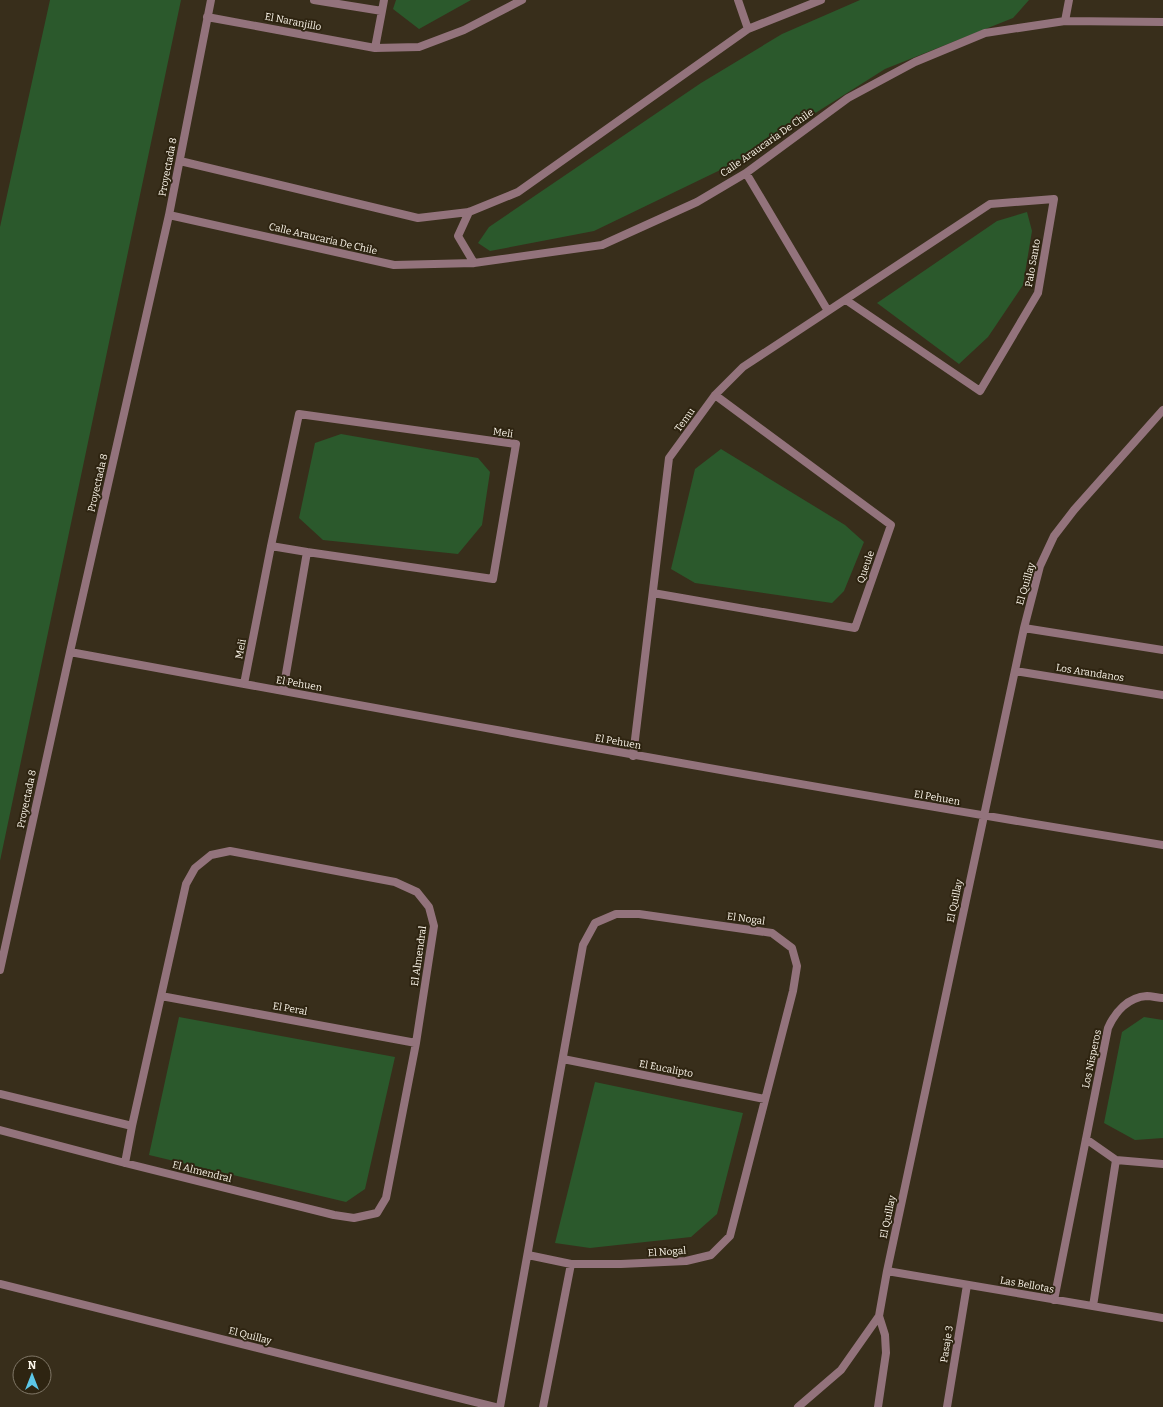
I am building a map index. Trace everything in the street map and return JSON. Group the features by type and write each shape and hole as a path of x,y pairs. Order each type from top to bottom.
{"street":[{"name":"Proyectada 8","path":"0,970 169,215 210,0"},
{"path":"314,0 382,11"},
{"path":"375,48 384,0"},
{"name":"El Naranjillo","path":"207,17 375,48 419,47 464,30 522,0"},
{"path":"738,0 748,29"},
{"path":"180,161 418,218 469,212 518,192 748,29 821,0"},
{"path":"1066,21 1069,0"},
{"name":"Calle Araucaria De Chile","path":"169,215 394,265 474,263 602,245 697,202 746,173 848,98 914,62 985,33 1066,21 1163,22"},
{"path":"746,173 828,311"},
{"name":"Palo Santo","path":"828,311 990,204 1054,199 1038,293 980,391 846,300"},
{"path":"469,212 458,236 474,263"},
{"name":"Temu","path":"633,756 670,458 715,395 743,368 828,311"},
{"name":"Queule","path":"653,593 856,628 891,526 715,395"},
{"name":"El Quillay","path":"798,1407 841,1370 879,1316 887,1271 1024,628 1040,566 1054,536 1074,510 1163,410"},
{"name":"Meli","path":"244,684 271,546 299,414 516,444 493,580 271,546"},
{"path":"283,691 307,552"},
{"path":"1024,628 1163,650"},
{"name":"El Pehuen","path":"70,652 633,756 1163,845"},
{"name":"Los Arandanos","path":"1015,671 1163,695"},
{"name":"El Almendral","path":"0,1130 125,1163 334,1215 354,1218 377,1213 386,1198 416,1043 434,926 429,907 417,892 395,882 230,851 212,855 195,868 186,884 160,996 125,1163"},
{"name":"El Nogal","path":"500,1407 583,945 595,923 616,914 639,914 772,933 792,948 797,966 793,991 730,1236 711,1255 686,1261 621,1264 571,1264 528,1255"},
{"name":"El Peral","path":"160,996 416,1043"},
{"name":"Los Nisperos","path":"1054,1300 1108,1028 1116,1013 1130,1001 1148,996 1163,998"},
{"name":"El Eucalipto","path":"563,1059 765,1099"},
{"path":"0,1094 132,1126"},
{"path":"1086,1139 1116,1160 1163,1164"},
{"path":"1093,1306 1116,1160"},
{"path":"543,1407 571,1264"},
{"name":"Las Bellotas","path":"887,1271 1163,1318"},
{"name":"El Quillay","path":"0,1284 495,1407"},
{"name":"Pasaje 3","path":"947,1407 967,1285"},
{"path":"878,1407 886,1353 885,1334 879,1316"}],"green space":[{"path":"50,0 181,0 0,861 0,227"},
{"path":"396,0 471,0 419,29 393,9"},
{"path":"860,0 1029,0 1013,18 885,69 741,160 594,231 490,251 478,243 489,227 701,83 782,34"},
{"path":"1027,212 1032,231 1023,285 988,337 959,364 877,303 997,221"},
{"path":"341,434 478,458 490,472 482,525 458,554 323,540 299,518 315,443"},
{"path":"721,449 845,525 864,542 844,591 832,603 695,583 671,569 695,469"},
{"path":"179,1017 395,1057 365,1189 346,1202 149,1155"},
{"path":"1144,1017 1163,1020 1163,1138 1135,1140 1104,1123 1122,1032"},
{"path":"595,1082 743,1113 717,1214 691,1237 590,1248 555,1243"}]}
